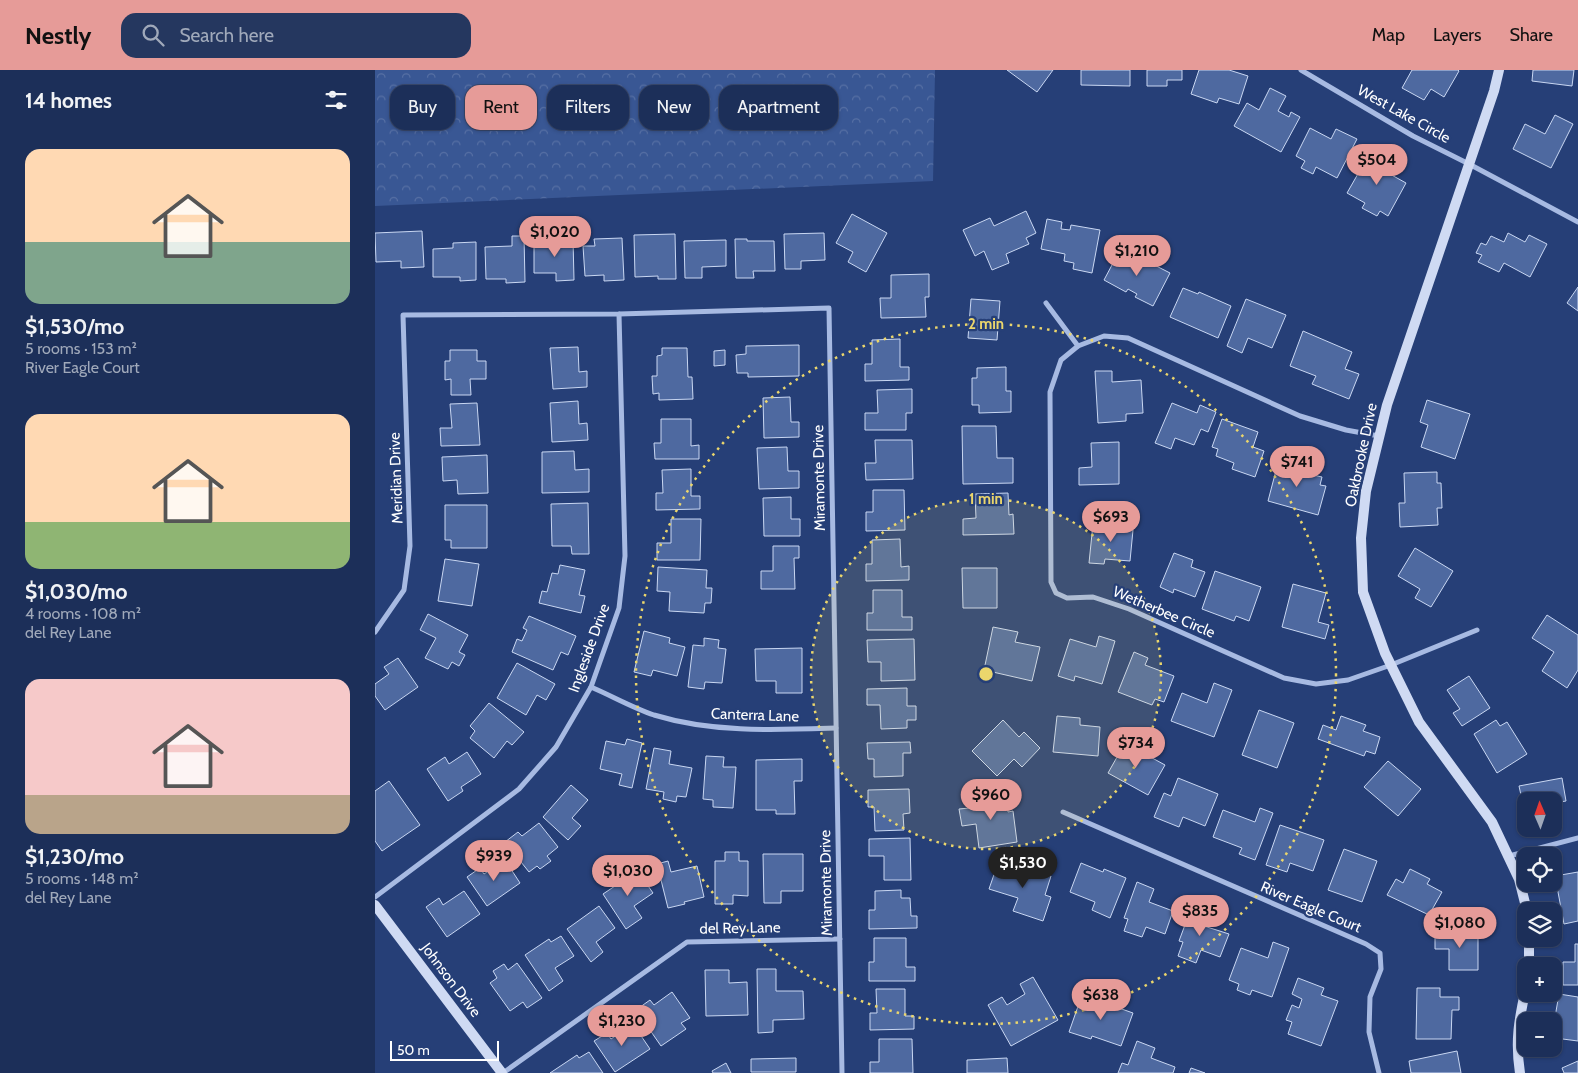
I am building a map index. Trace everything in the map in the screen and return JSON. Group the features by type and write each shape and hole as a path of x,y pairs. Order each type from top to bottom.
{"street":[{"name":"West Lake Circle","path":"1301,70 1413,136 1578,222"},
{"name":"Oakbrooke Drive","path":"1499,70 1494,91 1387,405 1366,491 1361,538 1363,592 1385,653 1419,722 1491,822 1519,879 1525,902"},
{"path":"1046,304 1078,346"},
{"name":"Miramonte Drive","path":"403,314 619,314 829,308 842,1073"},
{"name":"Meridian Drive","path":"375,632 404,590 410,546 403,314"},
{"name":"Ingleside Drive","path":"375,897 519,789 557,747 591,687 619,608 625,556 619,314"},
{"name":"Wetherbee Circle","path":"1379,436 1346,430 1300,416 1128,338 1104,336 1078,346 1061,360 1049,392 1051,582 1057,593 1067,598 1093,597 1129,609 1284,678 1316,684 1348,680 1391,665 1477,630"},
{"name":"Canterra Lane","path":"591,687 654,715 711,728 772,730 836,728"},
{"name":"River Eagle Court","path":"1063,812 1366,944 1380,953 1381,969 1370,997 1369,1032 1379,1073"},
{"path":"1508,856 1578,838"},
{"name":"Johnson Drive","path":"375,905 503,1073"},
{"name":"del Rey Lane","path":"503,1073 687,942 840,939"},
{"path":"1519,1073 1517,1054 1518,1022 1523,1002"}],"green space":[{"path":"375,70 935,70 933,181 375,206"}],"building":[{"path":"1007,70 1053,70 1037,92"},
{"path":"1081,70 1130,70 1130,86 1081,85"},
{"path":"1147,70 1182,70 1182,80 1167,80 1167,86 1147,86"},
{"path":"1199,70 1229,70 1248,76 1239,104 1219,98 1217,103 1191,94"},
{"path":"1412,70 1459,71 1444,97 1431,89 1424,100 1402,88"},
{"path":"1533,70 1574,70 1572,86 1532,81"},
{"path":"1270,88 1286,96 1278,111 1289,117 1291,112 1300,117 1281,152 1234,126 1247,103 1259,110"},
{"path":"1555,115 1573,124 1551,168 1513,149 1525,124 1545,134"},
{"path":"1310,128 1331,139 1336,129 1357,139 1337,178 1316,167 1313,174 1301,168 1305,161 1296,156"},
{"path":"1371,151 1393,164 1388,173 1406,183 1388,216 1380,211 1377,216 1362,208 1365,203 1347,193"},
{"path":"1026,211 1036,233 1026,238 1029,244 1006,254 1009,263 992,270 984,251 975,256 963,230 990,218 994,226"},
{"path":"852,214 887,233 866,272 848,262 853,252 836,243"},
{"path":"1047,219 1062,222 1061,229 1070,230 1071,225 1100,230 1092,273 1073,269 1074,263 1064,261 1065,254 1041,249"},
{"path":"422,231 424,267 401,268 401,261 376,262 375,233"},
{"path":"824,233 825,260 801,261 801,269 785,269 784,234"},
{"path":"1508,233 1525,242 1529,235 1547,244 1530,277 1504,263 1499,272 1478,262 1482,255 1476,253 1481,243 1486,245 1491,236 1504,242"},
{"path":"675,234 676,279 658,279 658,276 635,277 634,235"},
{"path":"512,236 524,236 525,282 506,283 506,279 486,279 485,247 512,246"},
{"path":"622,238 624,280 604,281 604,275 585,276 583,246 595,246 594,239"},
{"path":"573,239 574,280 556,281 556,273 534,273 534,240"},
{"path":"735,239 774,241 775,271 753,271 754,278 736,278"},
{"path":"726,240 726,266 702,267 702,278 685,278 684,241"},
{"path":"476,242 476,280 460,281 460,277 433,277 433,249 453,248 453,243"},
{"path":"1121,248 1170,273 1153,306 1135,297 1137,294 1128,289 1126,292 1104,280"},
{"path":"929,274 929,297 925,297 926,317 881,318 880,298 891,298 891,275"},
{"path":"1578,287 1578,311 1567,303"},
{"path":"1183,288 1198,294 1199,292 1231,306 1218,338 1170,317"},
{"path":"971,299 1000,301 997,340 968,338"},
{"path":"1246,299 1286,315 1272,348 1248,338 1242,353 1227,346"},
{"path":"1303,331 1352,352 1345,369 1359,374 1349,399 1312,384 1316,376 1290,366"},
{"path":"900,339 900,367 909,367 909,380 865,381 865,364 872,364 872,340"},
{"path":"799,345 799,376 748,377 748,373 737,373 736,355 746,354 746,346"},
{"path":"578,347 579,372 587,371 587,387 553,389 550,348"},
{"path":"662,348 687,348 688,377 692,377 693,399 659,400 659,393 653,394 652,376 657,376 657,356 662,355"},
{"path":"450,350 477,350 477,361 486,361 486,379 470,379 471,395 451,395 451,379 445,380 445,361 450,361"},
{"path":"725,350 725,365 714,366 714,351"},
{"path":"1006,367 1006,391 1011,391 1011,412 979,413 979,405 972,405 972,378 977,378 977,368"},
{"path":"1095,371 1112,371 1112,382 1141,380 1143,413 1126,414 1126,421 1098,423"},
{"path":"912,389 912,413 906,413 906,430 865,430 865,413 878,413 877,390"},
{"path":"790,397 791,422 799,422 799,437 764,438 763,398"},
{"path":"1427,400 1470,414 1455,459 1421,447 1428,425 1420,422"},
{"path":"578,401 579,424 587,423 588,440 552,442 550,403"},
{"path":"477,403 480,445 441,446 440,428 452,428 450,404"},
{"path":"1172,403 1197,413 1200,405 1216,412 1208,432 1201,429 1194,445 1175,438 1171,449 1155,443"},
{"path":"661,419 691,419 691,446 699,445 699,459 655,459 654,443 661,443"},
{"path":"1222,419 1258,432 1253,447 1264,451 1255,477 1232,469 1234,463 1216,456 1218,449 1212,447"},
{"path":"962,426 996,426 997,458 1013,458 1013,483 963,484"},
{"path":"875,440 912,440 913,479 866,480 865,463 876,463"},
{"path":"1119,442 1119,484 1079,485 1079,468 1092,467 1091,443"},
{"path":"787,447 788,471 799,471 799,488 759,489 757,448"},
{"path":"574,451 575,470 589,469 589,492 542,493 542,452"},
{"path":"487,455 488,493 458,494 457,480 443,481 442,457"},
{"path":"1279,459 1315,469 1313,475 1322,477 1320,485 1326,486 1318,515 1268,501"},
{"path":"691,469 691,496 700,496 700,509 656,510 656,493 663,493 662,470"},
{"path":"1437,472 1437,483 1441,483 1442,508 1437,508 1438,525 1400,527 1399,503 1405,503 1404,473"},
{"path":"873,490 904,490 905,530 866,531 866,512 873,512"},
{"path":"1008,493 1009,515 1013,514 1014,534 963,535 963,519 976,518 975,494"},
{"path":"791,497 791,519 800,519 800,536 764,536 763,498"},
{"path":"588,503 589,554 572,554 571,546 552,546 551,504"},
{"path":"445,505 487,505 487,548 451,548 451,540 445,540"},
{"path":"671,519 701,519 700,560 657,560 657,543 671,543"},
{"path":"1112,519 1126,520 1125,529 1133,530 1130,561 1105,559 1104,564 1089,563 1093,524 1111,526"},
{"path":"900,539 901,567 909,566 909,580 866,581 866,564 872,564 872,540"},
{"path":"773,546 799,546 799,558 794,558 795,589 761,589 761,571 773,571"},
{"path":"1415,548 1453,571 1431,607 1415,598 1420,589 1398,576"},
{"path":"1174,553 1193,560 1191,567 1205,572 1195,597 1174,589 1173,593 1160,587"},
{"path":"445,559 479,564 472,606 438,601"},
{"path":"560,565 585,570 579,595 585,596 581,613 539,603 542,591 547,592 552,573 558,574"},
{"path":"658,567 707,570 706,588 712,588 711,603 705,603 704,613 669,611 670,592 657,591"},
{"path":"962,568 997,568 997,608 963,608"},
{"path":"1215,571 1261,587 1249,621 1236,616 1234,621 1202,609"},
{"path":"1293,584 1326,593 1318,622 1329,625 1325,639 1282,627"},
{"path":"873,590 902,590 902,617 912,617 912,630 867,630 867,613 873,613"},
{"path":"428,614 468,635 459,652 465,655 459,666 452,662 448,669 425,658 436,638 420,630"},
{"path":"1547,615 1578,635 1578,670 1567,688 1542,671 1554,652 1532,638"},
{"path":"529,616 576,636 568,655 561,652 553,670 512,652 517,639 522,641 527,630 523,628"},
{"path":"993,627 1018,632 1015,642 1040,647 1032,681 984,670"},
{"path":"644,631 670,638 669,643 685,647 677,676 653,670 651,676 634,672"},
{"path":"1099,636 1115,641 1102,684 1075,676 1074,681 1058,676 1070,639 1096,647"},
{"path":"704,638 719,640 718,648 726,649 722,683 705,682 704,689 688,687 693,645 704,646"},
{"path":"914,639 915,680 881,681 881,662 868,662 867,640"},
{"path":"802,648 802,693 776,693 776,681 756,681 755,649"},
{"path":"1134,652 1148,658 1145,665 1174,676 1164,702 1155,699 1152,705 1118,692"},
{"path":"398,658 418,687 385,710 375,696 375,684 389,674 384,667"},
{"path":"517,663 555,684 546,700 537,695 526,715 497,698"},
{"path":"1469,676 1490,708 1462,726 1453,713 1460,709 1447,690"},
{"path":"1214,683 1232,690 1214,737 1171,721 1182,693 1207,703"},
{"path":"907,688 907,706 916,706 916,720 907,720 907,728 881,729 880,705 867,705 867,689"},
{"path":"489,703 524,732 512,745 507,741 494,758 470,738 475,731 470,726"},
{"path":"1259,710 1294,723 1277,768 1242,755"},
{"path":"1057,716 1080,718 1080,725 1100,727 1098,756 1053,752"},
{"path":"1341,716 1366,725 1363,731 1380,737 1375,754 1366,751 1364,756 1318,739 1323,725 1336,730"},
{"path":"1003,720 1019,737 1024,732 1040,748 1022,767 1014,759 997,776 972,751"},
{"path":"1496,720 1500,726 1507,722 1527,754 1497,773 1474,734"},
{"path":"627,739 642,743 632,788 619,785 622,774 600,769 606,741 625,745"},
{"path":"910,742 911,753 903,753 903,776 874,777 874,759 868,759 867,743"},
{"path":"1125,743 1165,765 1148,795 1108,773"},
{"path":"654,748 671,751 669,764 692,768 686,797 677,796 676,802 663,799 664,792 646,789"},
{"path":"467,752 481,774 461,787 463,791 448,801 427,769 445,757 449,764"},
{"path":"706,756 724,757 723,767 736,767 733,808 713,807 713,800 703,799"},
{"path":"802,759 802,781 794,781 795,814 776,814 776,810 756,810 756,760"},
{"path":"1388,761 1421,789 1398,816 1364,787"},
{"path":"1178,778 1218,794 1205,826 1183,817 1179,827 1154,817 1164,793 1171,796"},
{"path":"1562,778 1566,801 1563,802 1563,792 1520,792 1519,786"},
{"path":"389,781 420,825 382,851 375,841 375,791"},
{"path":"571,785 588,800 572,818 581,826 568,840 543,817"},
{"path":"909,789 910,813 903,814 904,830 875,831 874,807 868,807 868,790"},
{"path":"1006,792 1008,812 1013,811 1017,842 979,848 976,824 962,826 959,809 980,807 979,796"},
{"path":"1260,808 1273,813 1255,860 1239,854 1242,848 1213,837 1223,810 1255,822"},
{"path":"539,823 558,847 547,856 551,861 540,869 537,866 529,872 505,842 518,832 522,836"},
{"path":"1280,825 1324,840 1313,871 1290,863 1287,872 1266,865"},
{"path":"910,838 911,880 884,880 884,856 869,856 869,839"},
{"path":"1344,849 1377,861 1362,902 1328,890"},
{"path":"725,852 739,852 739,861 748,861 748,896 733,895 733,904 715,904 715,861 725,861"},
{"path":"763,854 803,854 803,891 781,891 781,903 764,903"},
{"path":"505,860 520,883 487,906 467,877 480,868 484,874"},
{"path":"668,861 671,872 697,866 704,897 668,908 657,864"},
{"path":"998,863 1011,867 1013,863 1051,876 1045,895 1051,897 1043,921 1013,911 1018,898 989,889"},
{"path":"1081,863 1103,872 1104,869 1126,878 1110,918 1092,910 1095,902 1070,892"},
{"path":"635,867 653,893 634,906 642,918 626,929 603,894 618,884 616,880"},
{"path":"1410,869 1430,879 1427,884 1442,892 1429,915 1387,895 1396,879 1403,883"},
{"path":"1578,872 1578,921 1564,924 1562,902 1560,902 1558,892 1562,892 1562,875"},
{"path":"1137,882 1154,889 1149,902 1173,911 1165,934 1146,927 1142,937 1124,931 1128,919 1124,918"},
{"path":"901,890 901,898 910,898 911,916 917,916 917,928 869,929 869,910 875,910 875,891"},
{"path":"464,891 480,914 447,937 426,907 439,898 443,905"},
{"path":"599,906 615,928 596,942 603,952 591,962 567,929"},
{"path":"1192,906 1209,913 1204,926 1229,934 1220,957 1201,950 1196,963 1178,956 1183,942 1179,941"},
{"path":"1435,932 1478,932 1478,970 1449,970 1449,949 1435,949"},
{"path":"561,936 574,956 555,968 563,981 549,991 525,955 549,939 551,942"},
{"path":"874,938 906,938 906,967 915,967 915,981 869,981 869,962 874,962"},
{"path":"1273,942 1289,948 1272,997 1252,990 1250,995 1237,990 1239,984 1229,980 1241,948 1268,958"},
{"path":"1575,944 1578,944 1578,985 1563,985 1563,962 1575,962"},
{"path":"517,963 542,998 527,1008 523,1002 510,1011 490,983 497,978 493,971 504,964 508,970"},
{"path":"757,969 776,969 776,991 803,991 804,1019 773,1020 773,1032 758,1033"},
{"path":"705,970 729,970 729,983 747,982 748,1015 706,1016"},
{"path":"1033,977 1058,1020 1011,1046 988,1005 1002,997 1007,1005 1025,994 1020,984"},
{"path":"1298,978 1324,988 1321,995 1338,1001 1321,1046 1288,1034 1292,1022 1286,1020 1292,1005 1299,1008 1302,999 1292,994"},
{"path":"1417,988 1440,988 1440,997 1459,997 1459,1010 1452,1010 1451,1039 1416,1039"},
{"path":"876,989 905,989 905,1016 914,1016 914,1029 870,1030 870,1013 877,1013"},
{"path":"672,992 690,1018 681,1023 686,1029 661,1046 636,1010 650,1000 654,1005"},
{"path":"1562,994 1578,997 1578,1041 1562,1039 1562,1012 1556,1012 1558,1002 1562,1002"},
{"path":"1082,995 1133,1013 1121,1046 1092,1036 1091,1039 1069,1032"},
{"path":"633,1024 650,1049 615,1072 594,1041 607,1033 611,1039"},
{"path":"879,1039 912,1039 913,1073 870,1073 870,1062 879,1062"},
{"path":"1137,1041 1155,1048 1151,1058 1175,1067 1173,1073 1118,1073 1122,1063 1128,1065"},
{"path":"1457,1051 1461,1073 1411,1073 1409,1061"},
{"path":"589,1052 603,1073 550,1073 577,1055 579,1058"},
{"path":"796,1058 796,1072 751,1072 751,1059"},
{"path":"1007,1058 1008,1073 967,1073 967,1060"},
{"path":"1578,1061 1578,1073 1564,1073 1562,1068"},
{"path":"726,1063 731,1073 713,1073 712,1071"},
{"path":"1191,1068 1205,1073 1189,1073"}]}
